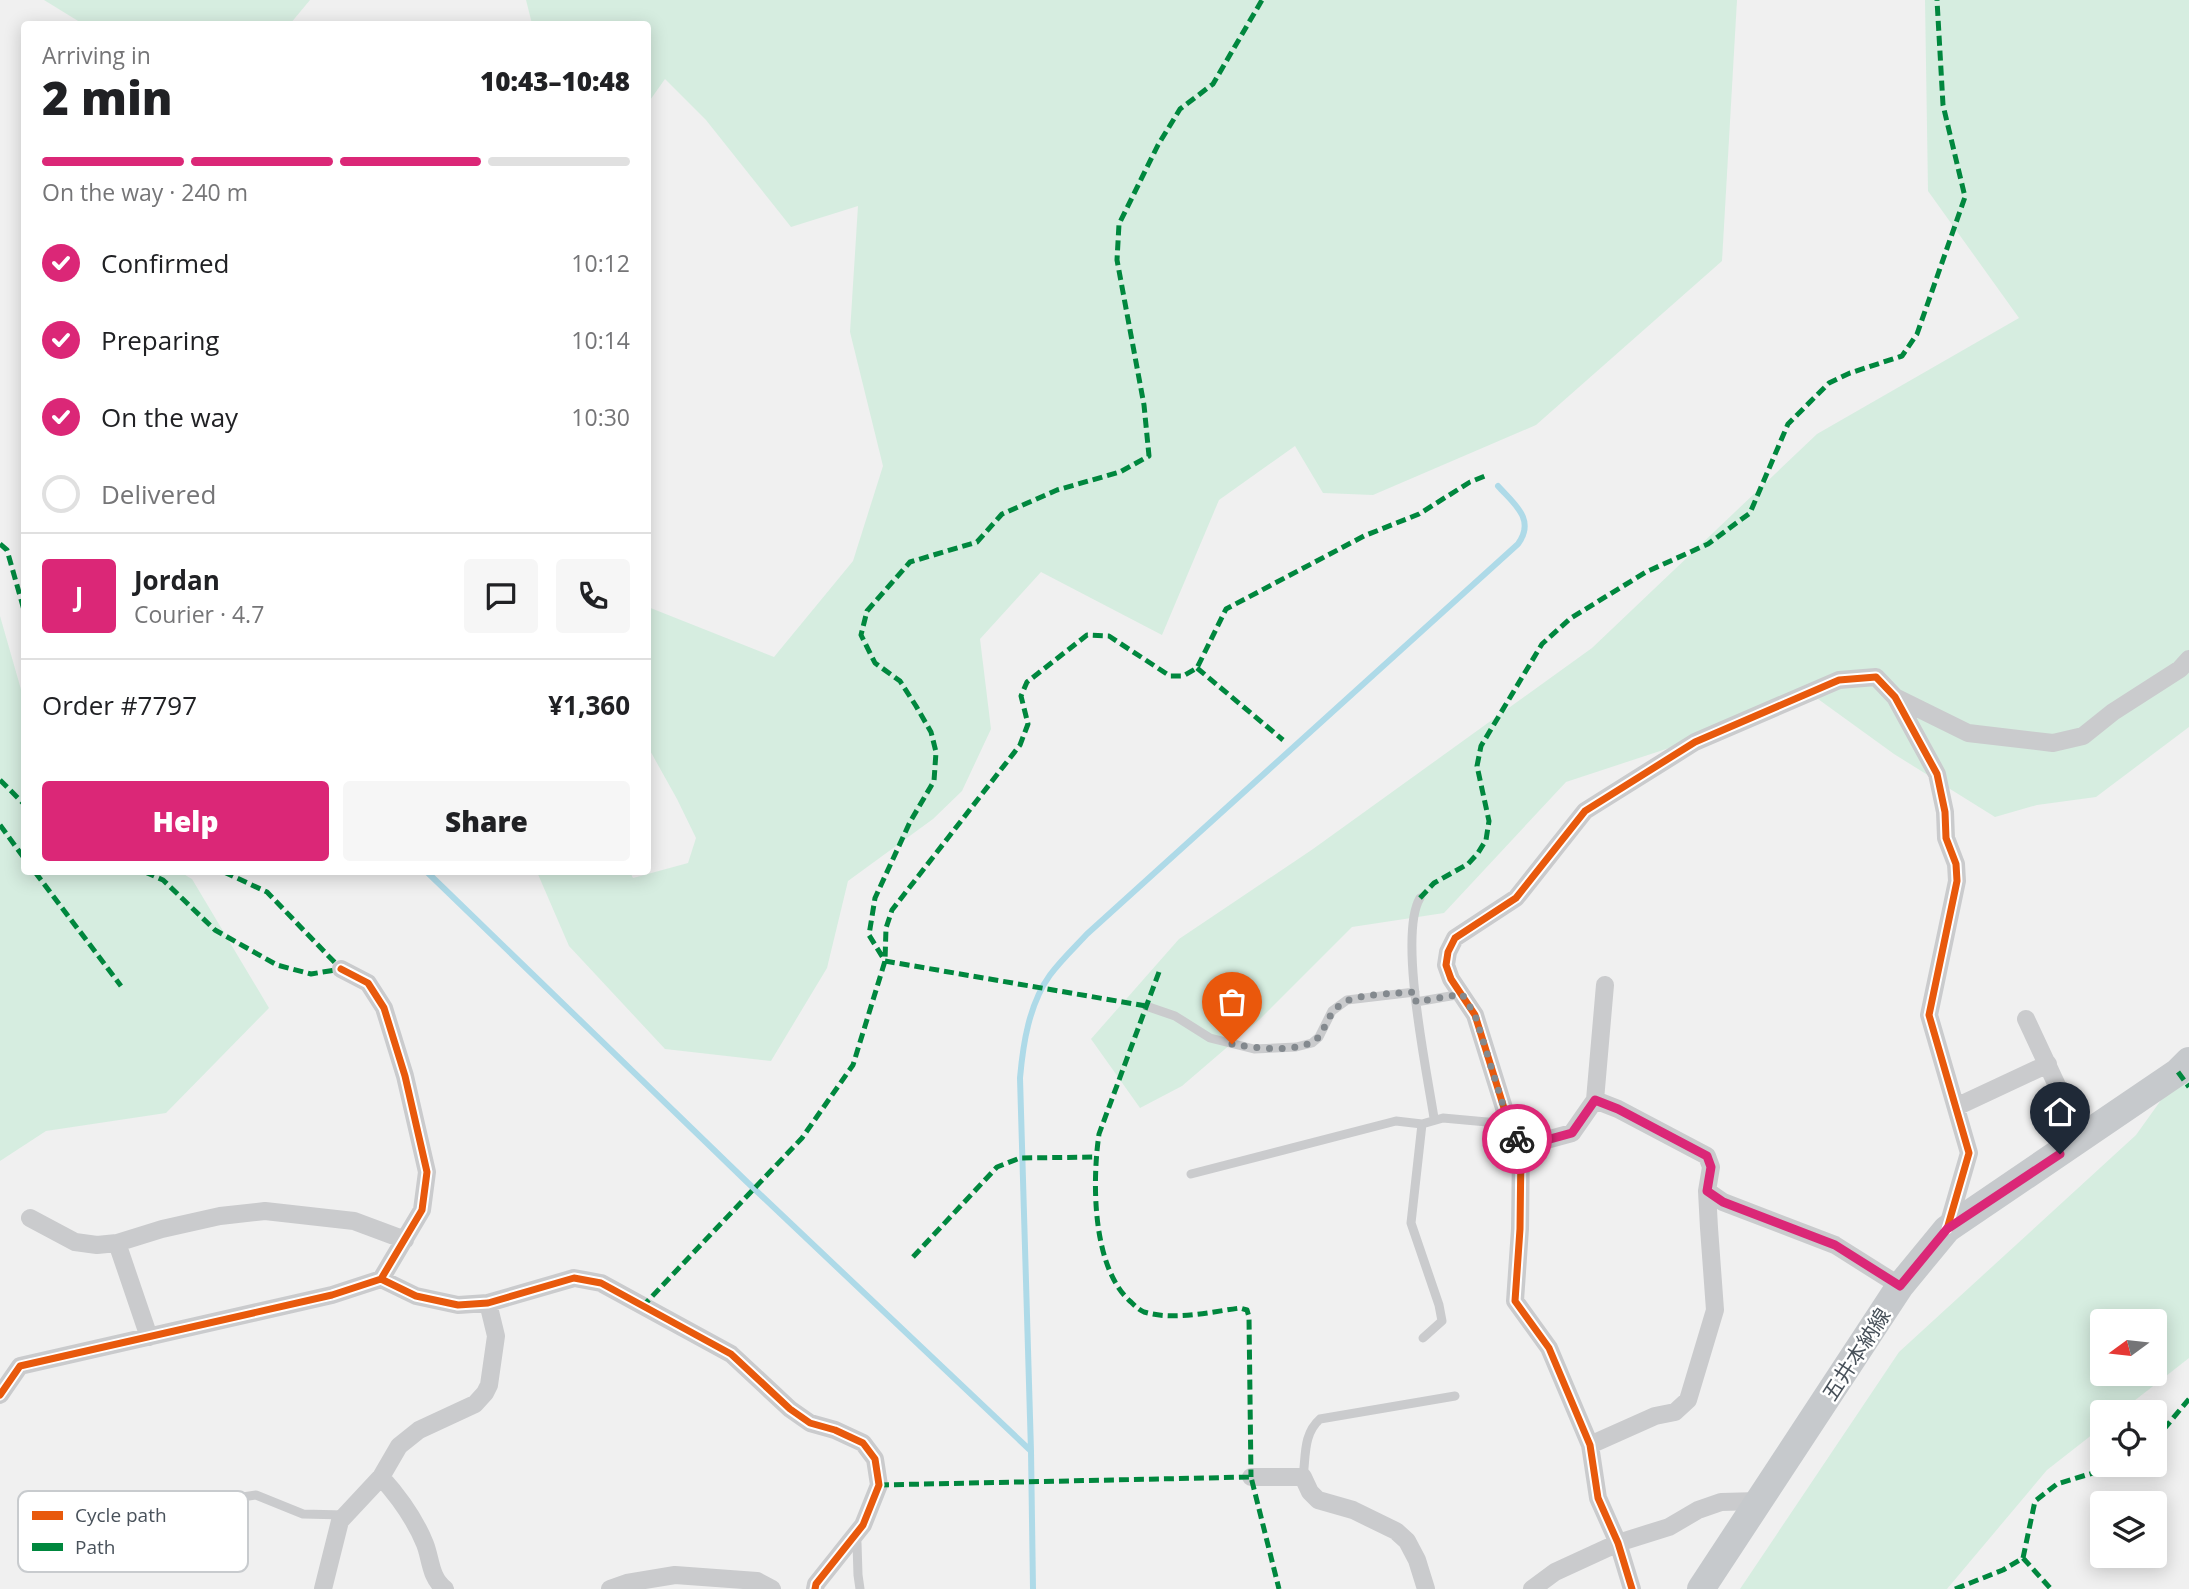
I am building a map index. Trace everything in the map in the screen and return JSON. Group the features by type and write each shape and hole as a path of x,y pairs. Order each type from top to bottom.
{"main road":[{"name":"五井本納線","path":"1701,1589 1900,1286 1947,1229 2082,1139 2178,1072 2189,1061"}],"street":[{"path":"1895,697 1968,733 2053,743 2083,736 2113,712 2180,669 2189,659"},
{"path":"1632,1589 1618,1543 1598,1498 1590,1445 1549,1348 1515,1301 1520,1229 1521,1147 1509,1124 1475,1015 1451,979 1446,965 1448,952 1455,938 1516,898 1586,811 1695,742 1839,680 1876,677 1895,697 1937,774 1945,812 1946,838 1956,864 1957,881 1929,1015 1969,1153 1947,1229"},
{"path":"0,1395 20,1366 332,1295 381,1279 422,1210 427,1172 420,1135 384,1008 368,983 341,969"},
{"path":"1521,1147 1572,1133 1595,1100 1605,985"},
{"path":"2026,1019 2082,1139"},
{"path":"1956,1107 2048,1064"},
{"path":"1590,1445 1655,1416 1675,1412 1688,1400 1716,1310 1707,1191 1711,1167 1707,1156 1618,1109 1595,1100"},
{"path":"1707,1191 1723,1202 1835,1245 1900,1286"},
{"path":"30,1219 75,1241 97,1245 117,1243 162,1229 220,1216 265,1211 354,1221 405,1240"},
{"path":"117,1243 149,1337"},
{"path":"381,1279 416,1296 458,1305 488,1303 574,1278 601,1283 731,1354 790,1409 810,1423 835,1430 863,1443 874,1460 879,1485 863,1525 816,1584 815,1589"},
{"path":"323,1589 340,1521 381,1477 399,1446 419,1430 475,1404 485,1393 492,1374 496,1336 488,1303"},
{"path":"381,1477 400,1498 412,1518 426,1545 432,1570 440,1585 446,1589"},
{"path":"1251,1477 1303,1478 1310,1492 1318,1500 1353,1510 1396,1531 1407,1541 1426,1589"},
{"path":"1532,1589 1555,1572 1618,1543 1669,1527 1698,1510 1721,1502 1759,1501"},
{"path":"610,1589 675,1574 757,1581 772,1589"}],"lane":[{"path":"1420,898 1413,908 1415,997 1434,1118"},
{"path":"1146,1006 1175,1016 1210,1038 1254,1049 1296,1047 1312,1043 1319,1037 1332,1011 1347,1000 1462,994"},
{"path":"1191,1174 1396,1121 1422,1124 1434,1118 1509,1124"},
{"path":"1422,1124 1411,1223 1442,1321 1423,1338"},
{"path":"1303,1478 1308,1435 1312,1426 1320,1419 1455,1396"},
{"path":"248,1496 256,1495 303,1514 346,1515"},
{"path":"852,1538 857,1543 860,1589"}],"green space":[{"path":"44,0 310,0 292,21 78,21"},
{"path":"526,0 1737,0 1722,261 1536,425 1373,495 1323,493 1295,446 1219,500 1162,635 1041,572 980,639 991,729 962,791 933,819 848,881 827,968 771,1061 665,1049 569,946 538,875 632,875 633,878 688,863 696,838 651,752 651,608 774,657 853,561 883,466 850,332 858,206 791,227 706,120 665,79 651,99 651,21 531,21"},
{"path":"1925,0 2189,0 2189,727 2096,797 2037,805 1995,817 1894,754 1818,699 1566,782 1444,913 1352,927 1260,1019 1182,1086 1140,1108 1091,1039 1179,939 1313,849 1592,648 1817,434 2019,318 1928,191"},
{"path":"0,616 21,690 21,875 185,875 192,879 269,1008 166,1113 46,1131 0,1161"},
{"path":"2189,1061 2189,1358 2167,1375 2167,1309 2090,1309 2090,1386 2153,1386 2135,1400 2090,1400 2090,1436 2047,1470 1947,1589 1740,1589 1899,1352 2136,1135"}],"waterway":[{"path":"1031,1451 1020,1078 1025,1038 1032,1011 1043,986 1054,969 1087,934 1518,544 1525,527 1524,519 1498,486"},
{"path":"430,875 746,1181 1031,1451 1033,1589"}],"marked path":[{"path":"1146,1006 885,961 869,935 875,898 910,822 934,781 936,752 931,732 900,681 875,663 861,635 867,611 910,562 977,542 1002,514 1057,490 1120,472 1149,456 1144,405 1117,260 1119,224 1158,145 1180,109 1213,84 1262,0"},
{"path":"1420,898 1434,883 1468,864 1486,840 1489,821 1477,766 1481,746 1542,644 1571,618 1646,572 1708,544 1750,513 1788,424 1829,383 1902,356 1917,334 1965,197 1943,105 1937,0"},
{"path":"642,1307 802,1138 853,1065 885,961 886,928 892,910 1020,745 1028,724 1021,696 1027,682 1087,635 1109,636 1170,676 1183,676 1197,668 1226,609 1364,536 1419,514 1470,482 1485,476"},
{"path":"0,544 7,550 21,599"},
{"path":"1197,668 1283,740"},
{"path":"0,780 21,801"},
{"path":"0,825 21,854"},
{"path":"37,875 121,986"},
{"path":"152,875 163,880 215,930 277,965 311,974 341,969"},
{"path":"230,875 267,892 341,969"},
{"path":"1159,972 1099,1134 1096,1199 1102,1247 1118,1287 1144,1312 1180,1316 1240,1308 1247,1310 1251,1477"},
{"path":"2178,1072 2189,1087"},
{"path":"913,1257 997,1167 1020,1158 1096,1157"},
{"path":"2167,1425 2189,1399"},
{"path":"1955,1589 2003,1570 2023,1558 2035,1501 2057,1484 2090,1474"},
{"path":"879,1485 1251,1477 1279,1589"},
{"path":"2023,1558 2051,1589"}],"cycle path":[{"path":"1632,1589 1618,1543 1598,1498 1590,1445 1549,1348 1515,1301 1520,1229 1521,1147 1509,1124 1475,1015 1451,979 1446,965 1448,952 1455,938 1516,898 1585,811 1695,742 1839,680 1876,677 1895,697 1937,774 1945,812 1946,838 1956,864 1957,881 1929,1015 1969,1153 1947,1229"},
{"path":"0,1395 20,1366 332,1295 381,1279 422,1210 427,1172 405,1076 384,1008 368,983 341,969"},
{"path":"381,1279 416,1296 458,1305 488,1303 574,1278 601,1283 731,1354 790,1409 810,1423 835,1430 863,1443 875,1459 879,1485 863,1525 816,1584 815,1589"}],"way so far":[{"path":"1232,1044 1254,1049 1296,1047 1312,1043 1319,1037 1332,1011 1347,1000 1415,992 1416,1002 1462,994 1475,1015 1509,1124 1517,1139"}],"route":[{"path":"1517,1139 1521,1147 1572,1133 1595,1100 1618,1109 1707,1156 1711,1167 1707,1191 1723,1202 1835,1245 1900,1286 1947,1229 2060,1154"}]}
